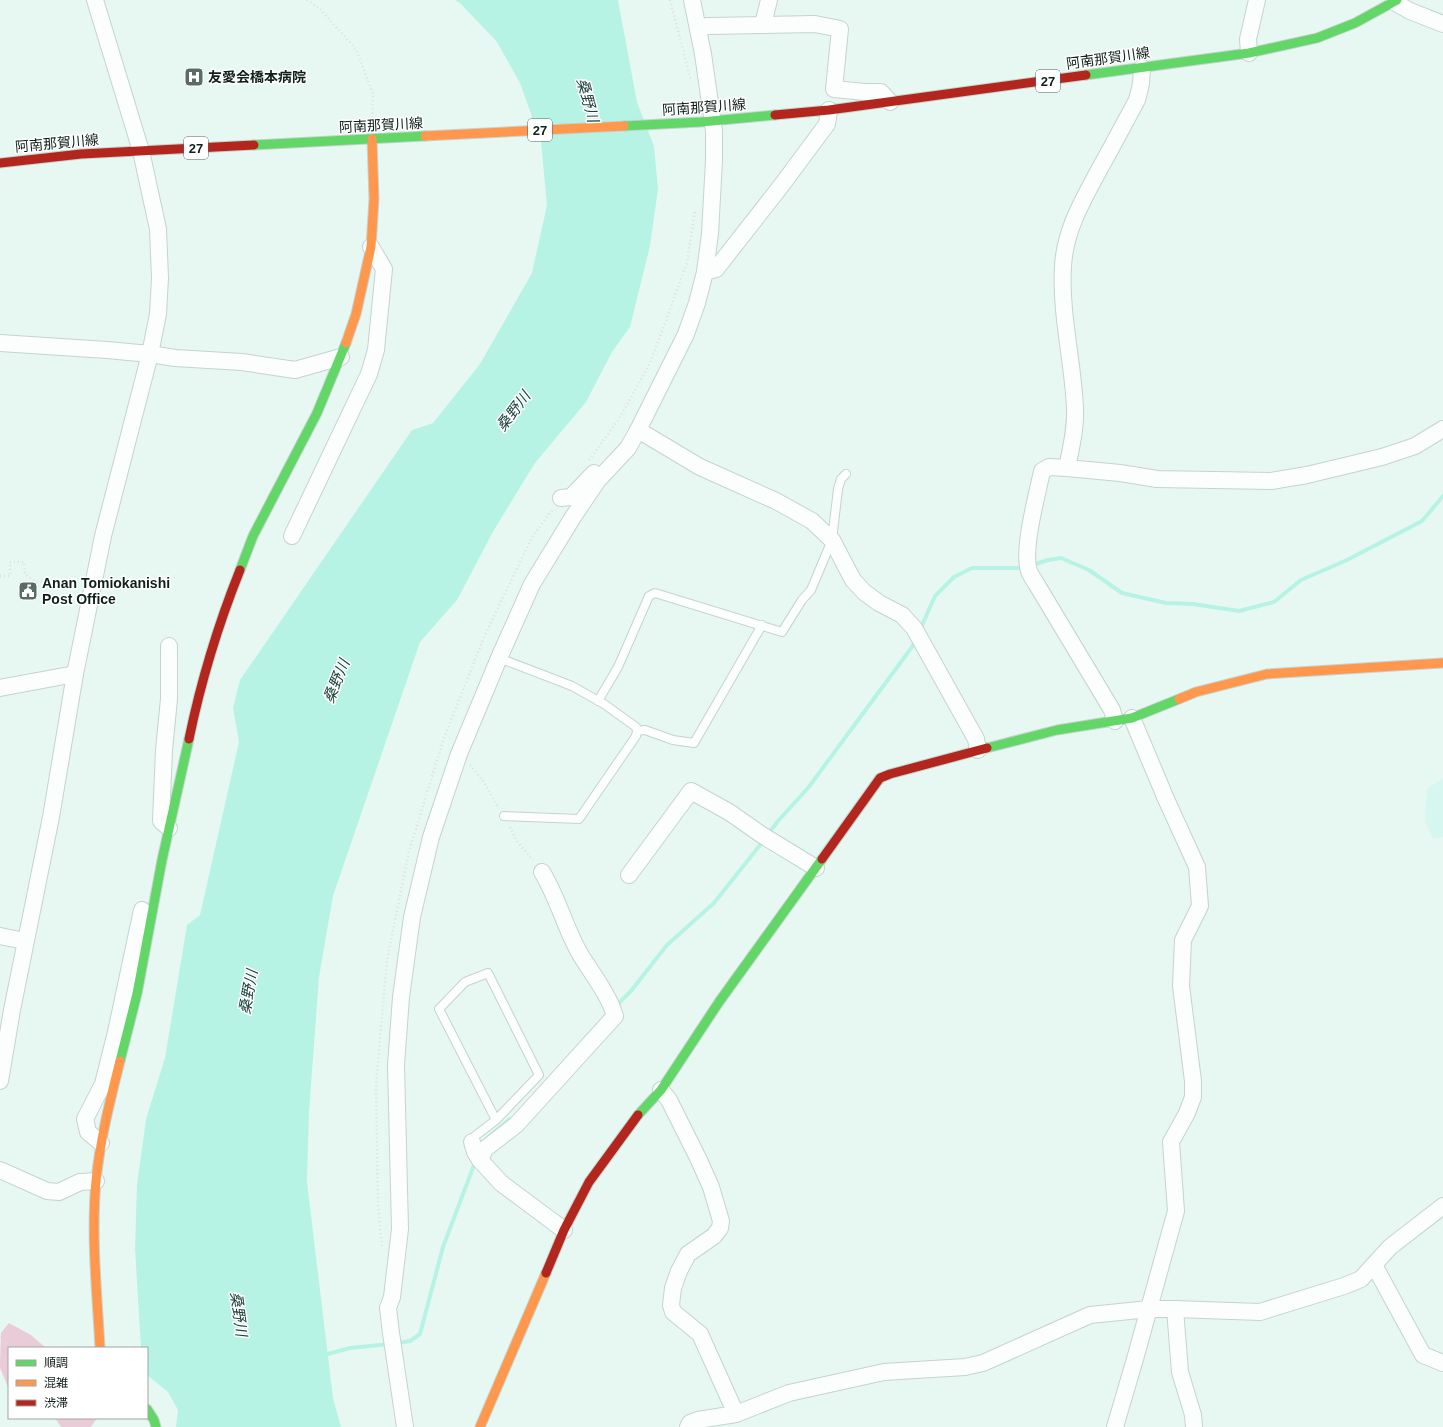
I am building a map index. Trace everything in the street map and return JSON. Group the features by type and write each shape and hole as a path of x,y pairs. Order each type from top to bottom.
{"street":[{"path":"0,1081 25,941 51,817 75,674 92,587 103,536 150,354 158,314 160,278 158,229 141,151 95,0"},
{"path":"405,1427 388,1308 392,1297 400,1229 396,1065 401,997 412,917 431,837 459,754 532,584 598,480 628,448 686,334 697,303 705,272 710,234 714,131 703,54 692,0"},
{"path":"763,24 769,0"},
{"path":"1249,53 1248,40 1257,0"},
{"path":"1396,1 1410,11 1443,24"},
{"name":"阿南那賀川線","path":"0,163 81,154 688,122 829,110 1249,53 1317,38 1355,24 1396,1"},
{"path":"698,28 709,26 763,24 816,24 840,29 834,89 881,92 890,102"},
{"path":"1068,468 1075,427 1075,408 1064,295 1063,265 1067,240 1084,199 1137,100 1141,84 1142,68"},
{"path":"705,272 716,269 781,186 828,124 829,110"},
{"path":"100,1347 94,1236 96,1182 101,1143 88,1132 85,1119 103,1084 105,1077 165,824 199,692 224,610 252,536 317,414 341,357 356,314 371,247 374,199 372,139"},
{"path":"292,536 369,374 376,350 384,269 371,247"},
{"path":"0,343 107,350 175,358 242,362 295,370 341,357"},
{"path":"1115,721 1112,710 1030,571 1028,560 1030,531 1042,472 1049,467 1120,473 1157,479 1271,481 1308,475 1382,457 1415,446 1443,429"},
{"path":"562,498 571,497 638,430"},
{"path":"638,430 700,467 782,504 812,521 832,540 853,580 864,592 879,603 902,615 914,628 976,739 978,750"},
{"path":"165,824 164,750 169,699 169,646"},
{"path":"480,1427 564,1230 589,1182 641,1111 661,1090 719,1002 872,792 880,778 978,750 1057,730 1132,718 1196,692 1267,674 1443,663"},
{"path":"0,688 75,674"},
{"path":"1115,1427 1116,1419 1135,1359 1176,1211 1171,1142 1188,1113 1193,1097 1193,1082 1181,986 1183,940 1200,906 1197,868 1132,718"},
{"path":"629,875 691,791 729,812 762,835 816,868"},
{"path":"480,1160 485,1149 516,1125 614,1016 604,990 580,953 552,888 542,872"},
{"path":"0,936 25,941"},
{"path":"661,1090 669,1100 698,1158 711,1187 721,1221 720,1228 714,1236 688,1254 679,1271 673,1288 671,1305 673,1312 700,1334 731,1419"},
{"path":"472,1142 475,1152 480,1160 501,1183 564,1230"},
{"path":"0,1170 47,1191 59,1192 80,1182 96,1182"},
{"path":"688,1427 690,1423 698,1420 731,1419 789,1393 884,1372 965,1367 983,1363 1090,1315 1149,1309 1260,1312 1361,1280 1390,1247 1443,1206"},
{"path":"1374,1265 1422,1354 1443,1363"},
{"path":"1175,1309 1180,1372 1193,1415 1194,1427"},
{"path":"148,1411 154,1420 156,1427"}],"lane":[{"path":"598,701 618,667 649,596 655,593 782,632 802,600 811,590 832,540 838,489 841,479 846,474"},
{"path":"637,731 646,730 673,740 694,742 762,625"},
{"path":"499,658 572,686 598,701 636,727 637,731 636,736 579,819 504,816"},
{"path":"472,1142 475,1136 496,1120 539,1075 488,973 465,982 439,1008 496,1120"}],"path":[{"path":"307,0 320,9 356,49 373,94 372,139"},
{"path":"670,0 691,84"},
{"path":"588,462 618,419 650,363 687,262 695,209"},
{"path":"383,1252 378,1205 376,1084 387,960 409,851 444,738 484,637 532,537 562,498"},
{"path":"0,576 10,576 10,562 24,562 25,574 35,581 92,587"},
{"path":"0,1337 8,1347"}],"shaded area":[{"path":"1443,778 1443,837 1433,839 1425,821 1427,789"},
{"path":"9,1323 31,1335 45,1347 8,1347 8,1387 0,1368 1,1333"},
{"path":"56,1419 96,1419 91,1427 61,1427"}],"water":[{"name":"桑野川","path":"455,0 618,0 637,102 654,146 658,189 650,246 630,327 612,352 586,402 535,463 494,530 457,600 420,642 333,896 319,977 309,1112 307,1182 333,1398 341,1427 176,1427 178,1410 168,1392 148,1376 148,1347 141,1347 135,1248 137,1185 146,1119 165,1058 187,925 200,915 239,742 233,708 240,680 412,430 433,423 480,364 532,273 547,205 541,142 520,83 497,42 460,3"}],"waterway":[{"path":"1032,565 1061,558 1089,570 1122,593 1166,603 1193,604 1239,611 1274,602 1301,580 1347,560 1422,521 1443,496"},
{"path":"920,630 935,596 954,577 972,568 1025,567"},
{"path":"768,834 808,788 912,647 916,639"},
{"path":"616,1006 631,991 667,945 714,903 764,840"},
{"path":"486,1139 510,1119"},
{"path":"397,1343 410,1341 420,1334 443,1247 474,1165"},
{"path":"324,1355 350,1348 390,1344"}],"traffic: fast":[{"path":"1086,75 1249,53 1317,38 1355,23 1397,0"},
{"path":"624,126 701,122 775,115"},
{"path":"254,145 425,136"},
{"path":"240,570 253,536 317,413 346,343"},
{"path":"987,748 1057,730 1132,718 1179,699"},
{"path":"120,1061 137,994 162,860 189,739"},
{"path":"638,1115 661,1090 719,1002 822,859"},
{"path":"148,1411 154,1420 156,1427"}],"traffic: slow":[{"path":"425,136 624,126"},
{"path":"346,343 356,314 371,247 374,199 372,139"},
{"path":"1179,699 1196,692 1267,674 1443,663"},
{"path":"100,1347 94,1244 96,1181 103,1136 120,1061"},
{"path":"480,1427 546,1273"}],"traffic: jam":[{"path":"775,115 829,110 1086,75"},
{"path":"0,163 81,154 254,145"},
{"path":"189,739 211,653 224,611 240,570"},
{"path":"822,859 880,778 987,748"},
{"path":"546,1273 564,1230 589,1182 638,1115"}],"place":[{"name":"友愛会橋本病院","path":"194,77"},
{"name":"Anan Tomiokanishi Post Office","path":"28,591"}]}
